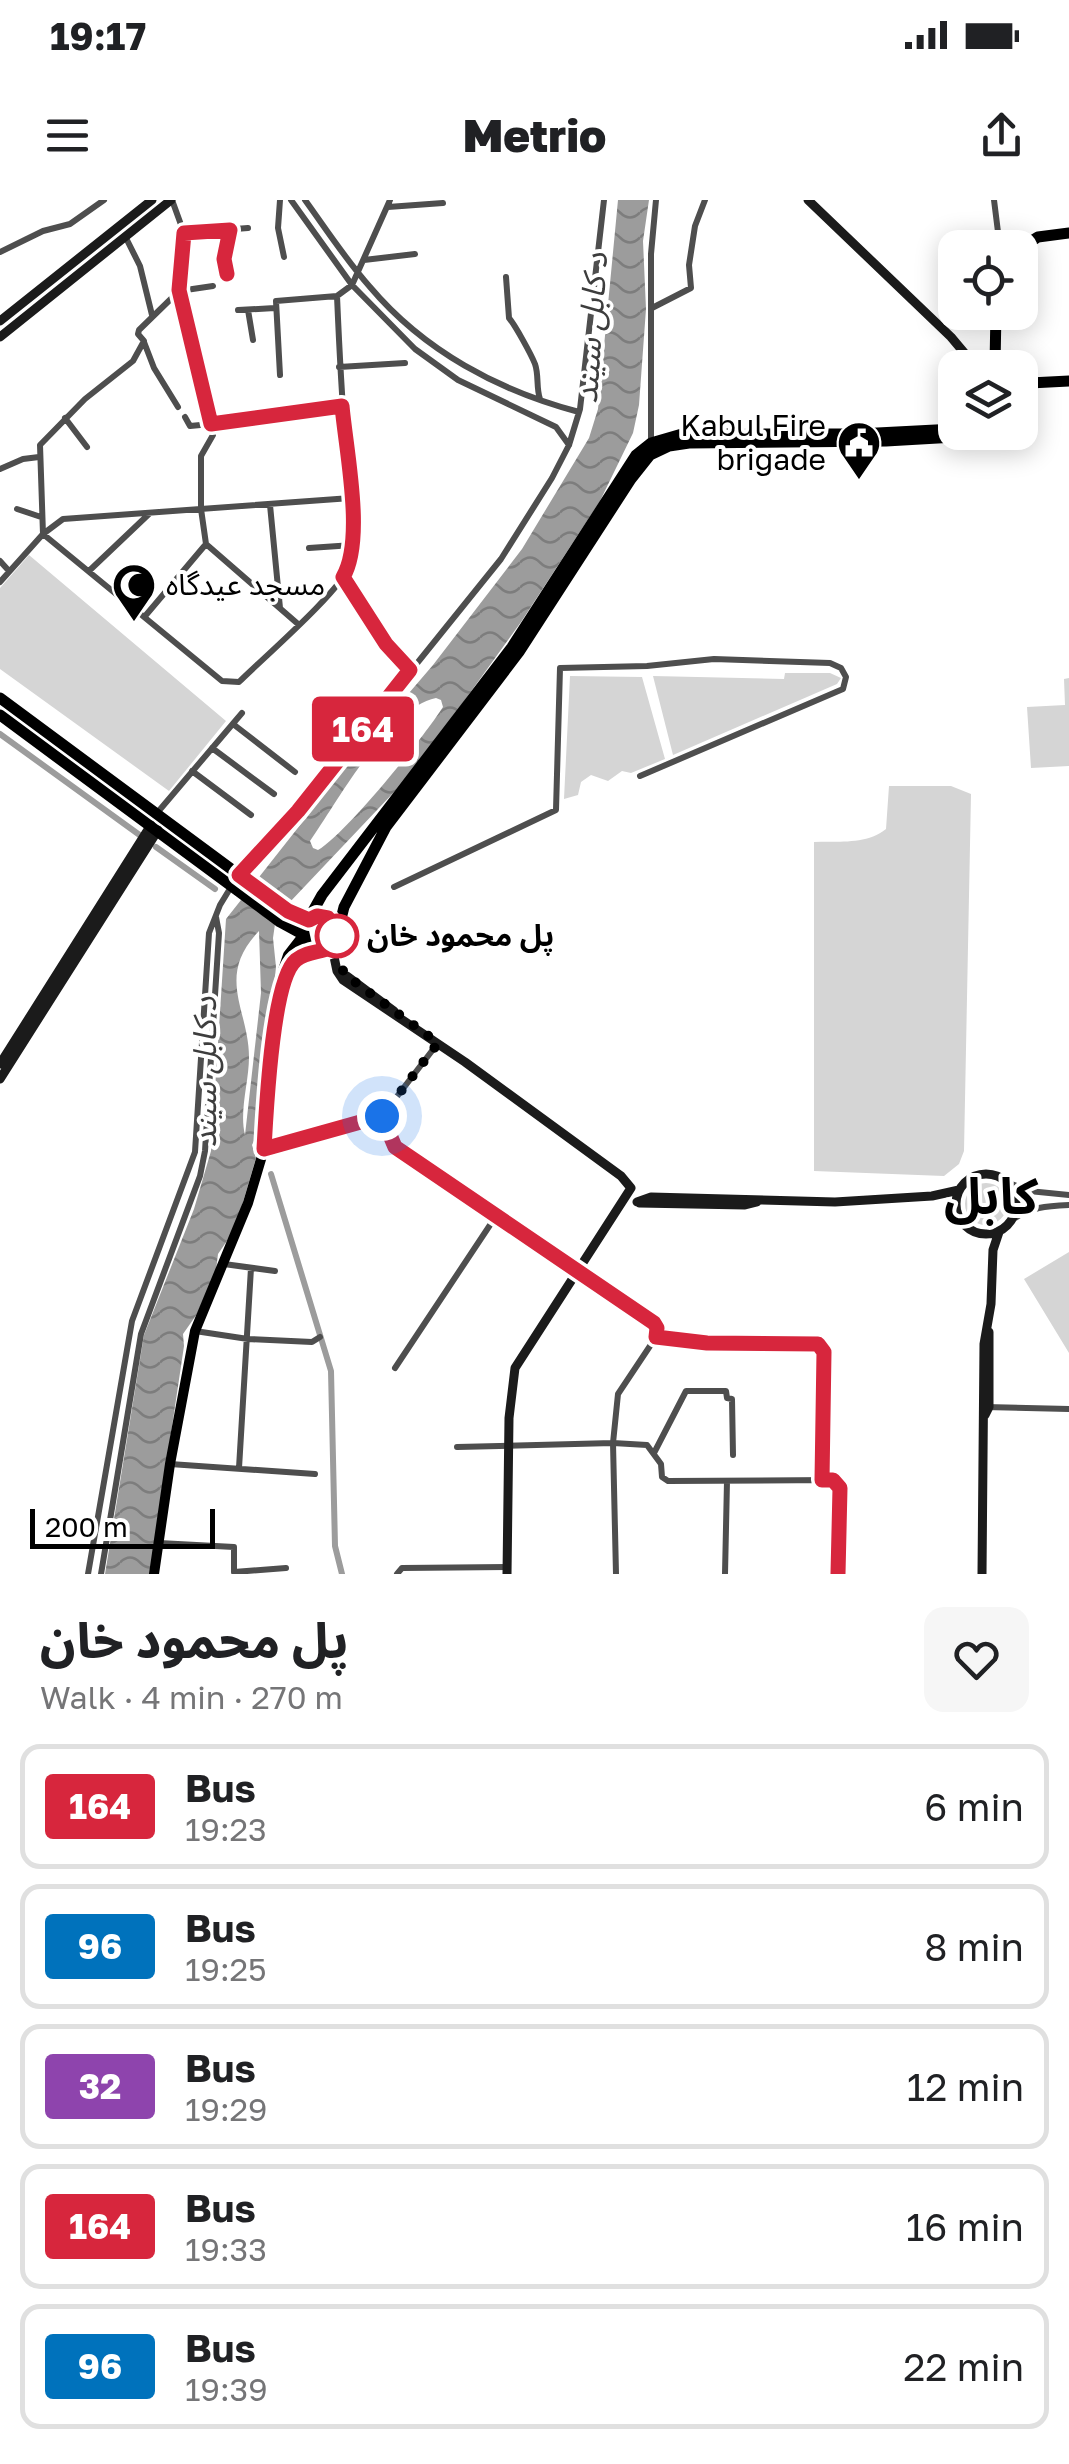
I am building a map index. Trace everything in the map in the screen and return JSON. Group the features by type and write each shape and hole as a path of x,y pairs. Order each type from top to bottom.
{"highway":[{"path":"1038,238 1069,234"},
{"path":"1038,376 1069,378"},
{"path":"1038,383 1069,378"},
{"path":"302,936 322,894 512,647 636,455 652,443 682,434 938,430"},
{"path":"247,889 316,952 335,941 344,908 393,817 519,652 605,516 650,455 669,446 689,443 938,439"},
{"path":"0,698 155,823"},
{"path":"0,716 247,889 310,919 328,918 335,941"}],"main road":[{"path":"0,321 152,200"},
{"path":"0,338 172,200"},
{"path":"808,200 962,350"},
{"path":"0,1064 155,823"},
{"path":"0,1079 155,823"},
{"path":"154,1574 195,1331 248,1204 264,1149 268,1084 282,986 288,956 302,936"},
{"path":"335,941 341,978 438,1043 630,1184 632,1201 576,1271 515,1368 509,1418 507,1570"},
{"path":"282,986 295,960 316,952"},
{"path":"982,1574 985,1411 991,1344 987,1322 993,1250 999,1232 1012,1220 1017,1208 1016,1195 999,1176 985,1173 972,1177 956,1199 960,1219 970,1230 984,1234 999,1232"},
{"path":"632,1201 745,1205 759,1201 834,1202 932,1196 959,1190"}],"street":[{"path":"0,252 43,231 70,224 104,200"},
{"path":"172,200 184,233 179,290 211,424 212,439 201,451 201,509 206,544 298,624"},
{"path":"280,200 278,228 284,257"},
{"path":"291,200 352,285 415,349 470,386 556,427 569,445"},
{"path":"305,200 386,304 449,356 471,371 580,412"},
{"path":"88,1574 132,1320 189,1174 197,1126 210,933 216,916 235,881 298,811 501,559 552,478 580,412 604,200"},
{"path":"652,443 651,254 656,200"},
{"path":"652,308 691,288 689,265 704,200"},
{"path":"994,200 998,230"},
{"path":"280,375 276,301 338,296 352,285 389,204 444,203"},
{"path":"184,233 248,228"},
{"path":"227,274 224,259 230,230"},
{"path":"125,236 140,266 152,315"},
{"path":"364,260 414,254"},
{"path":"506,277 508,318 514,322 536,365 540,400"},
{"path":"178,407 154,368 139,330 179,290 213,286"},
{"path":"144,341 133,361 40,445 43,534 222,681 231,684 238,682 298,624 351,564 351,498 339,367 338,296"},
{"path":"238,310 275,308"},
{"path":"248,310 252,340"},
{"path":"339,367 405,362"},
{"path":"185,417 190,426 342,406"},
{"path":"66,418 88,447"},
{"path":"0,468 24,458 39,457"},
{"path":"0,582 43,534 64,518 351,498"},
{"path":"270,504 280,609"},
{"path":"17,509 41,517"},
{"path":"90,570 150,512"},
{"path":"146,616 206,544"},
{"path":"308,548 353,545"},
{"path":"0,560 9,571"},
{"path":"343,577 386,644 410,670"},
{"path":"394,886 556,810 560,668 646,666 714,659 830,663 841,668 846,677 846,686 833,694 640,776"},
{"path":"155,823 192,771 242,713"},
{"path":"233,723 296,772"},
{"path":"212,748 274,794"},
{"path":"192,771 251,815"},
{"path":"101,1574 141,1334 200,1176 207,1127 216,916"},
{"path":"264,1149 382,1116 438,1043"},
{"path":"382,1116 395,1147 657,1328 656,1337 620,1389 613,1443 616,1574"},
{"path":"197,1126 207,1127"},
{"path":"1009,1183 1030,1191 1069,1195"},
{"path":"1012,1220 1024,1211 1042,1206 1069,1205"},
{"path":"395,1368 496,1216"},
{"path":"222,1264 275,1270"},
{"path":"238,1468 251,1268"},
{"path":"195,1331 248,1340 312,1342 320,1337"},
{"path":"656,1337 707,1343 822,1346 822,1480"},
{"path":"654,1452 686,1391 726,1391 727,1398 732,1398 732,1455"},
{"path":"985,1411 1069,1409"},
{"path":"457,1447 647,1445 654,1452 665,1480 833,1480 840,1488 838,1574"},
{"path":"170,1464 315,1474"},
{"path":"725,1574 726,1480"},
{"path":"158,1543 234,1547 234,1572 286,1568"},
{"path":"397,1574 402,1568 507,1570"}],"shaded area":[{"path":"29,555 226,721 169,791 0,669 0,588"},
{"path":"785,673 830,673 841,678 837,684 673,755 653,676 784,679"},
{"path":"570,676 642,677 665,759 631,773 622,771 608,781 591,775 581,782 578,795 564,799"},
{"path":"1069,678 1069,766 1031,768 1027,707 1065,705 1064,679"},
{"path":"889,786 951,786 971,794 964,1151 959,1164 944,1176 814,1171 814,842 861,840 886,829"},
{"path":"986,1183 1001,1189 1007,1204 1001,1219 986,1225 971,1219 965,1204 971,1189"},
{"path":"1069,1252 1069,1353 1024,1279"}],"water":[{"path":"618,200 649,200 643,241 646,309 639,405 633,433 600,501 521,622 413,772 289,903 275,924 276,967 259,1130 252,1145 256,1158 235,1229 218,1254 216,1270 197,1314 183,1334 150,1574 105,1574 144,1335 194,1209 211,1151 226,919 522,549 589,438 598,409","holes":["436,698 443,707 402,761 346,826 318,850 313,848 310,841 382,737 418,705","259,931 261,993 245,1135 249,1057 236,979 246,948"]}],"waterway":[{"path":"0,734 141,836"},
{"path":"156,847 215,889"},
{"path":"271,1174 331,1371 335,1546 342,1574"}],"bus line":[{"name":"164","path":"227,274 224,259 230,230 184,233 179,290 211,424 342,406 354,524 351,564 343,577 386,644 410,670 298,811 239,875 288,911 309,920 317,916 328,918 338,932 332,947 300,957 286,974 268,1084 264,1149 382,1116 395,1147 654,1323 656,1337 707,1343 822,1346 822,1480 833,1480 840,1488 838,1574"}],"place":[{"name":"Kabul Fire brigade","path":"859,481"},
{"name":"مسجد عیدگاه","path":"134,623"},
{"name":"پل محمود خان","path":"337,936"}],"district":[{"name":"کابل","path":"991,1196"}],"route":[{"path":"337,936 335,943 344,974 438,1043 382,1116"}],"water label":[{"name":"د کابل سيند","path":"591,328"},
{"name":"د کابل سيند","path":"205,1072"}]}
